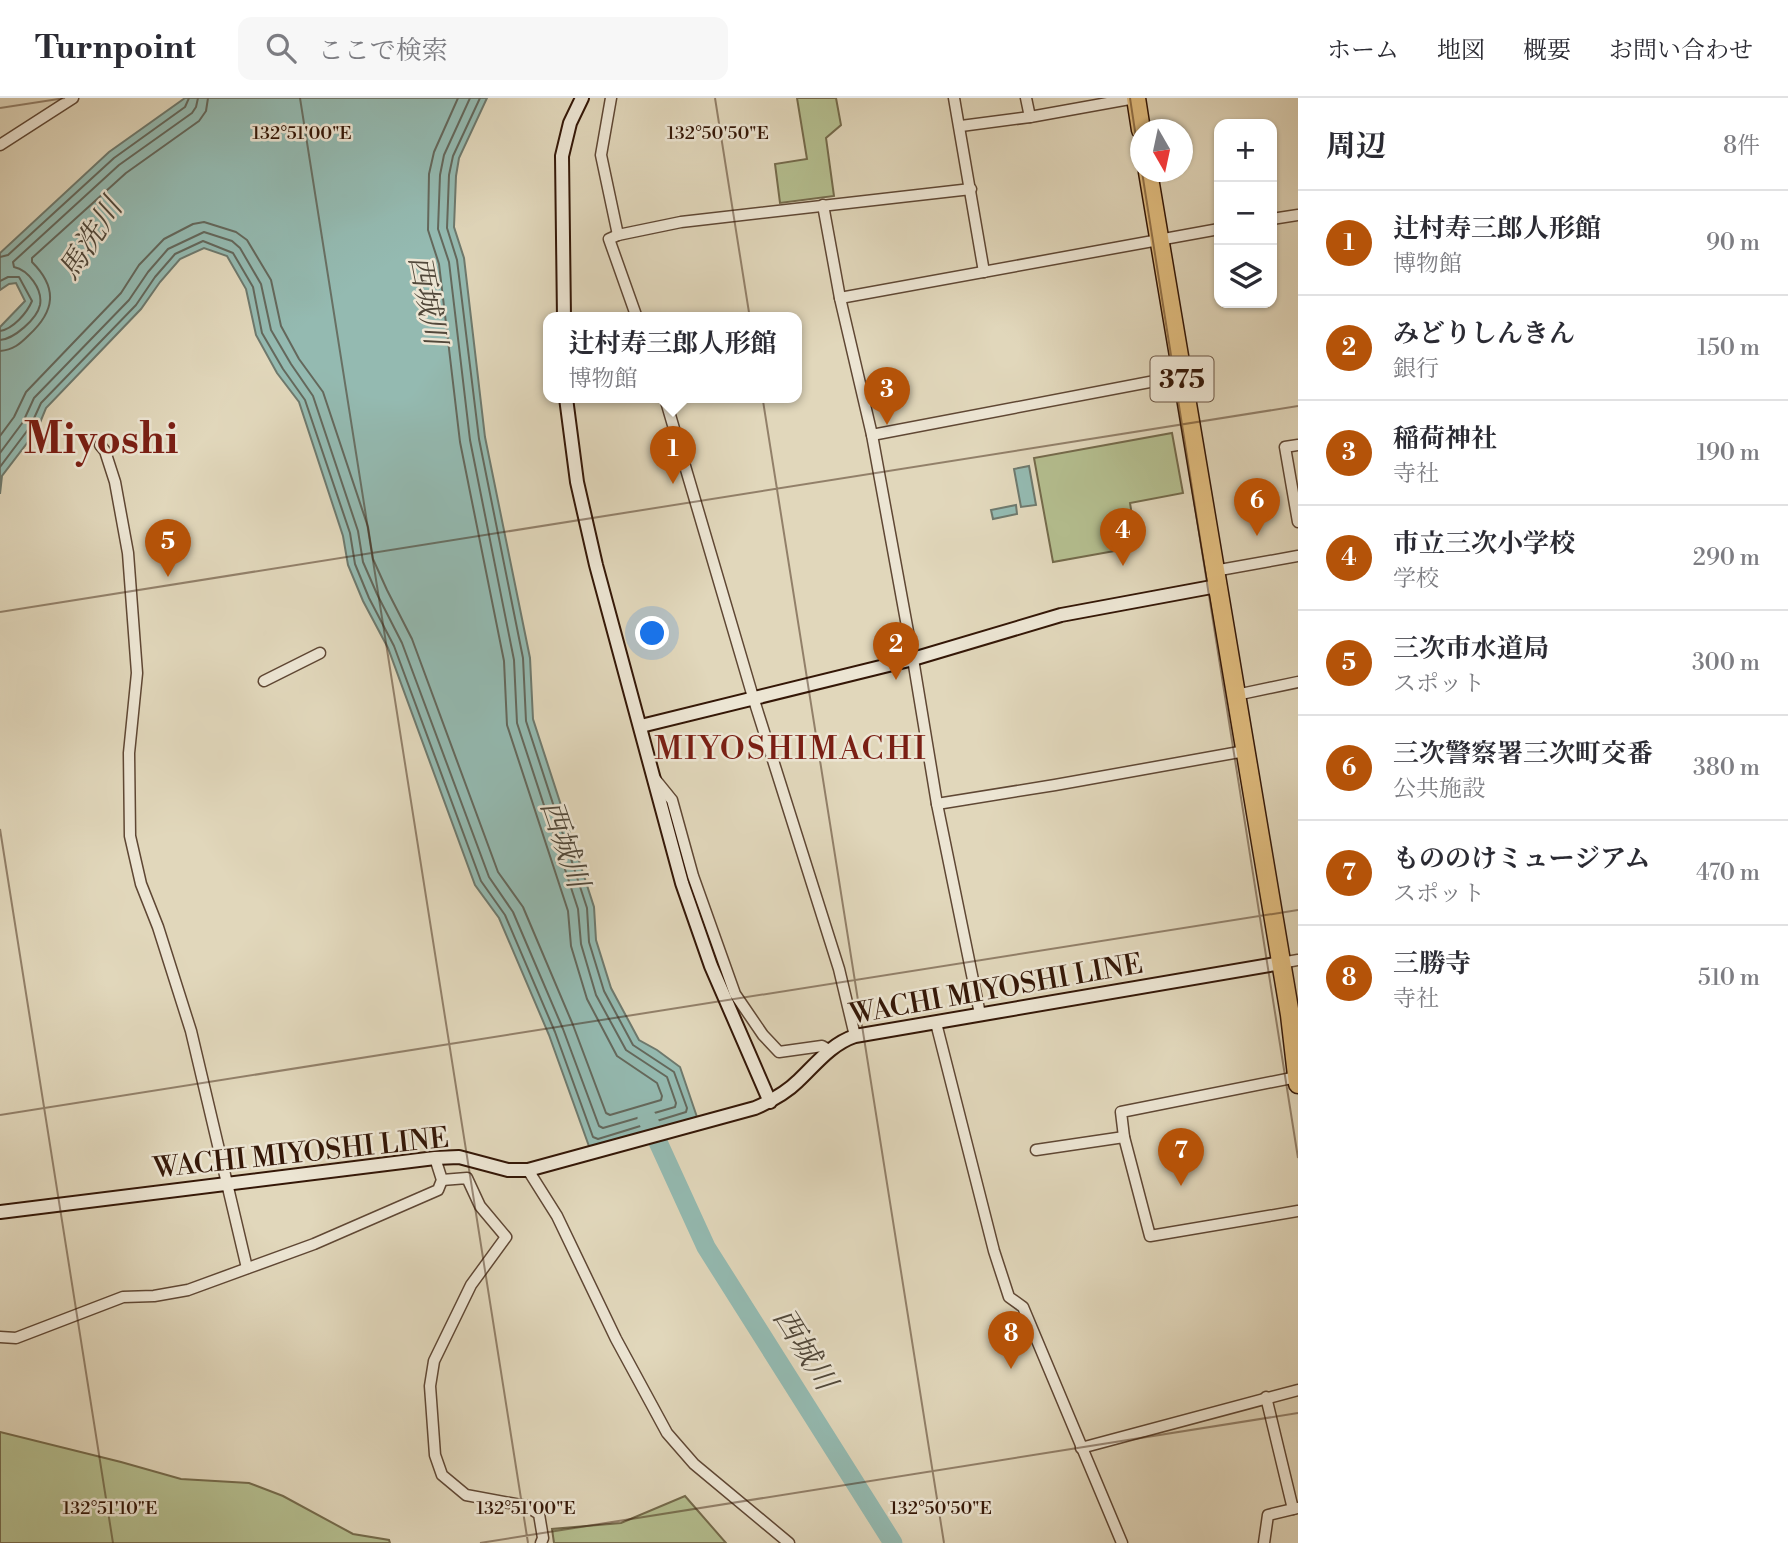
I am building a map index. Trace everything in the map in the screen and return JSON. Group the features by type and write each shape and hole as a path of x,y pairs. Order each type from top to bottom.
{"highway":[{"path":"1136,98 1139,119"},
{"name":"375","path":"1150,182 1245,751 1289,961 1290,1015 1297,1081"}],"street":[{"path":"0,145 73,98"},
{"path":"564,312 562,156 570,123 582,98"},
{"path":"611,98 601,155 618,235"},
{"path":"954,98 961,126 984,272"},
{"path":"1026,98 1030,117"},
{"path":"961,126 1136,98"},
{"path":"634,312 609,239 618,235 681,222 971,190"},
{"path":"823,205 840,298 872,435 937,804 980,1014"},
{"path":"1277,218 1298,215"},
{"path":"840,298 1214,230"},
{"path":"872,435 1181,376"},
{"path":"567,403 577,482 596,565 682,883 711,966 770,1102"},
{"path":"665,403 753,697 839,969 855,1036"},
{"path":"100,445 105,451 115,482 128,552 138,673 129,753 130,835 141,884 162,938 191,1031 247,1268"},
{"path":"1298,445 1285,447 1298,522"},
{"path":"641,726 913,659 1061,615 1298,556"},
{"path":"264,681 320,653"},
{"path":"1236,695 1298,682"},
{"path":"937,804 1245,751"},
{"path":"653,776 671,800 715,940 742,1004 762,1035 779,1052 822,1046 829,1051"},
{"name":"WACHI MIYOSHI LINE","path":"0,1212 435,1158 459,1157 508,1170 528,1170 770,1102 798,1082 842,1040 855,1036 1289,961"},
{"path":"936,1023 994,1251 1009,1297 1023,1307 1122,1543"},
{"path":"1297,1081 1121,1112 1124,1137 1150,1236 1298,1211"},
{"path":"1035,1150 1124,1137"},
{"path":"0,1338 16,1338 123,1297 154,1296 188,1290 314,1244 438,1190 442,1180 435,1158"},
{"path":"528,1170 557,1216 626,1359 667,1433 694,1464 789,1543"},
{"path":"442,1180 467,1178 480,1206 506,1237 471,1284 434,1362 430,1386 435,1455 442,1475 466,1495 526,1506 539,1514 543,1538 541,1543"},
{"path":"1081,1448 1298,1390"},
{"path":"1264,1543 1268,1515 1296,1508 1266,1397"}],"green space":[{"path":"797,98 836,98 841,125 826,138 834,196 780,203 775,164 807,159"},
{"path":"1172,433 1183,493 1130,503 1137,547 1053,562 1034,458"},
{"path":"0,1432 181,1479 249,1483 283,1496 353,1534 389,1540 390,1543 0,1543"},
{"path":"685,1496 726,1543 554,1543 552,1529 621,1523"}],"water":[{"name":"馬洗川","path":"185,98 487,98 459,158 454,227 464,258 485,437 530,658 533,719 594,907 596,940 611,988 639,1040 680,1067 697,1117 590,1149 549,1035 499,918 475,885 388,648 363,601 348,565 343,536 299,402 277,373 256,335 246,289 227,256 204,248 180,259 141,309 46,408 37,430 2,476 0,494 0,327 25,301 16,283 0,290 0,253 109,152"},
{"path":"1029,466 1036,505 1021,507 1014,469"},
{"path":"1016,505 1017,514 993,519 991,510"}],"waterway":[{"name":"西城川","path":"647,1118 706,1247 893,1543"}],"place":[{"name":"稲荷神社","path":"887,425"},
{"name":"辻村寿三郎人形館","path":"673,484"},
{"name":"三次警察署三次町交番","path":"1257,536"},
{"name":"市立三次小学校","path":"1123,566"},
{"name":"三次市水道局","path":"168,577"},
{"name":"みどりしんきん","path":"896,680"},
{"name":"もののけミュージアム","path":"1181,1186"},
{"name":"三勝寺","path":"1011,1369"}],"district":[{"name":"Miyoshi","path":"101,438"},
{"name":"MIYOSHIMACHI","path":"791,748"}]}
